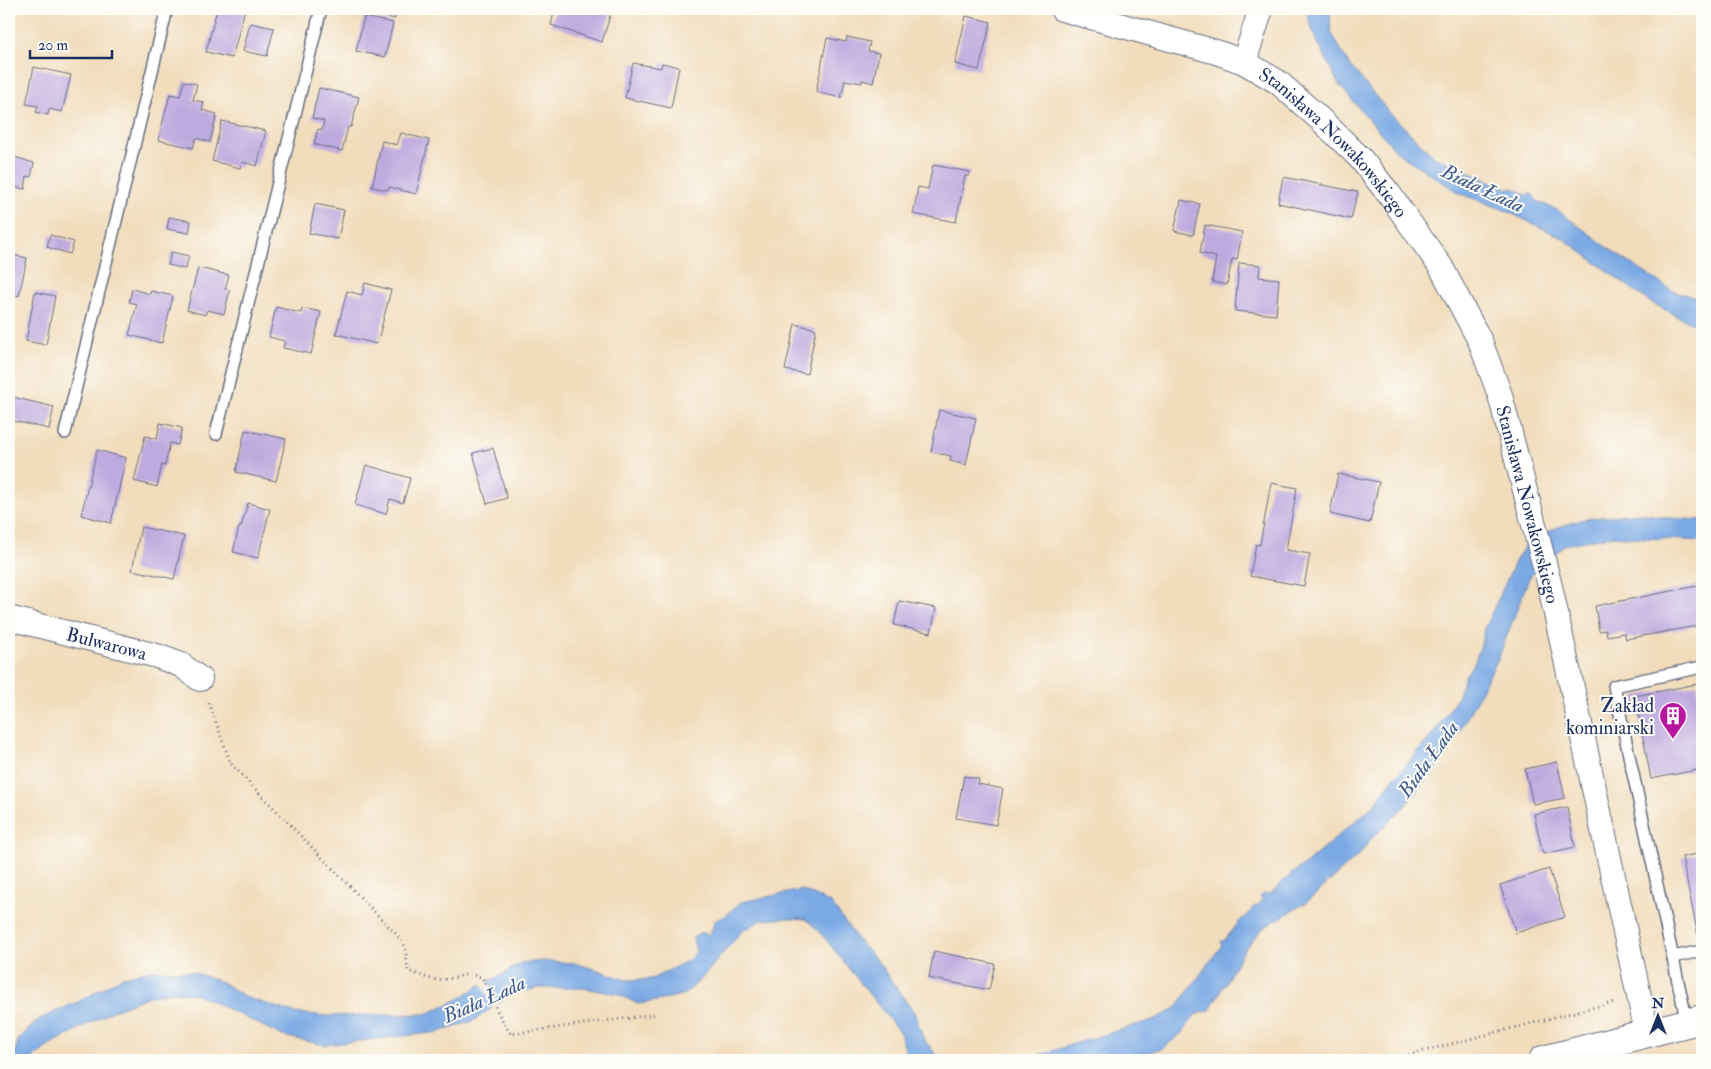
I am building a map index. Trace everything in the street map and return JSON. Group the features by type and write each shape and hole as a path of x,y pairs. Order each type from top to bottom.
{"main road":[{"path":"1543,1060 1608,1048 1647,1033 1695,1021"}],"street":[{"name":"Stanisława Nowakowskiego","path":"1062,9 1140,30 1244,62 1278,82 1360,158 1389,194 1441,267 1480,341 1500,395 1550,586 1647,1033"},
{"name":"Stanisława Nowakowskiego","path":"1244,62 1261,9"},
{"name":"Bulwarowa","path":"9,618 157,656 181,665 200,679"}],"lane":[{"path":"65,433 167,9"},
{"path":"216,434 321,9"},
{"path":"1695,1021 1673,957 1614,686 1702,667"},
{"path":"1673,957 1702,951"}],"path":[{"path":"200,679 231,764 396,934 405,946 408,971 431,979 446,980 469,973 482,977 511,1034 657,1014"},
{"path":"1390,1060 1615,1002"}],"water":[{"name":"Biała Łada","path":"1306,9 1330,9 1331,32 1348,63 1387,110 1432,155 1509,189 1514,188 1526,195 1531,193 1537,201 1557,210 1618,255 1671,290 1702,300 1702,325 1685,320 1650,302 1561,237 1502,209 1461,194 1399,154 1339,85 1314,35"},
{"name":"Biała Łada","path":"1639,513 1669,518 1702,520 1702,541 1610,536 1564,545 1540,565 1529,578 1498,659 1448,753 1404,807 1370,840 1360,854 1307,902 1263,928 1244,950 1210,1010 1195,1015 1183,1032 1163,1048 1124,1060 1035,1060 1040,1055 1159,1018 1176,1008 1222,945 1220,942 1225,940 1252,908 1259,905 1262,899 1260,896 1270,894 1291,874 1302,867 1374,805 1394,778 1430,738 1456,700 1465,676 1475,661 1484,629 1517,558 1527,543 1556,528 1584,519"},
{"name":"Biała Łada","path":"802,890 831,903 860,943 876,959 915,1014 923,1038 940,1060 910,1060 900,1033 820,932 806,919 791,918 762,920 742,931 701,979 685,994 662,1000 638,1004 618,994 583,988 538,988 512,994 473,1021 439,1032 325,1045 283,1036 197,994 172,992 149,996 112,1011 53,1043 32,1060 12,1060 19,1039 39,1019 80,1001 122,977 151,970 192,972 222,982 245,997 294,1013 328,1016 426,1014 459,999 478,986 502,975 521,963 543,961 574,963 626,980 652,979 689,960 696,952 693,938 701,932 709,935 716,920 724,917 741,902"}],"pier":[{"path":"487,979 499,1006 494,1010 481,982"}],"building":[{"path":"217,9 245,9 232,58 206,52"},
{"path":"371,9 397,9 395,19 370,13"},
{"path":"555,9 612,9 602,42 551,25"},
{"path":"966,16 991,22 979,70 955,64"},
{"path":"364,17 393,23 385,57 356,51"},
{"path":"250,23 274,28 267,56 243,51"},
{"path":"847,37 870,42 868,51 879,53 873,83 862,80 862,83 845,80 841,98 816,92 827,38 846,42"},
{"path":"633,63 661,68 662,63 679,67 671,108 625,98"},
{"path":"34,67 71,75 62,112 49,109 48,115 36,112 38,106 26,104"},
{"path":"184,81 197,84 193,100 204,102 202,110 217,114 210,142 196,138 193,148 158,140 170,94 180,96"},
{"path":"319,88 359,97 342,151 314,144 318,129 322,130 324,121 312,118"},
{"path":"222,121 266,131 257,166 242,162 240,168 212,161"},
{"path":"401,133 429,140 416,194 389,187 388,190 372,187 382,141 397,145"},
{"path":"11,156 34,163 31,177 27,176 25,189 9,186"},
{"path":"933,165 970,172 969,176 965,176 956,222 913,214 918,187 928,189"},
{"path":"1283,177 1358,192 1351,219 1278,203"},
{"path":"1181,200 1200,204 1193,235 1174,231"},
{"path":"315,204 344,210 338,239 309,233"},
{"path":"169,217 191,221 189,233 167,229"},
{"path":"1205,225 1242,232 1237,260 1232,259 1227,285 1212,282 1216,257 1200,253"},
{"path":"50,235 74,242 70,254 47,247"},
{"path":"171,252 189,256 185,269 168,265"},
{"path":"9,254 27,258 19,296 9,293"},
{"path":"1239,263 1260,265 1259,277 1279,279 1276,315 1235,311"},
{"path":"198,268 229,275 225,289 230,290 224,314 207,310 205,315 187,310"},
{"path":"365,283 391,290 377,344 336,334 347,291 362,295"},
{"path":"132,289 150,294 151,291 173,296 162,343 129,335 137,304 129,302"},
{"path":"35,292 55,296 46,345 26,341"},
{"path":"276,307 301,313 302,308 321,312 311,354 283,348 285,341 269,337"},
{"path":"795,324 816,329 807,374 785,370"},
{"path":"12,397 54,407 49,429 9,420"},
{"path":"939,410 976,418 966,465 950,461 951,456 931,452"},
{"path":"160,423 182,428 178,445 170,443 165,466 162,465 157,487 134,481 145,436 157,439"},
{"path":"245,430 286,439 276,481 236,472"},
{"path":"493,448 507,498 487,504 473,453"},
{"path":"97,450 126,458 111,523 81,515"},
{"path":"366,465 410,478 403,503 390,499 386,514 355,505"},
{"path":"1338,474 1379,482 1370,523 1330,514"},
{"path":"1271,483 1297,488 1286,550 1310,554 1304,586 1250,576 1256,544 1260,545"},
{"path":"248,503 270,509 258,558 233,552 239,527 241,527"},
{"path":"141,527 184,536 174,579 132,570"},
{"path":"1702,585 1702,625 1626,639 1624,633 1607,636 1606,630 1599,631 1595,606"},
{"path":"899,601 936,608 931,633 894,625"},
{"name":"Zakład kominiarski","path":"1697,684 1702,711 1702,769 1651,779 1635,696"},
{"path":"1557,762 1565,798 1533,804 1525,769"},
{"path":"964,776 979,779 978,784 1003,789 996,825 956,818"},
{"path":"1567,807 1575,847 1543,854 1534,814"},
{"path":"1702,853 1702,935 1698,936 1682,857"},
{"path":"1549,869 1565,917 1516,933 1500,885"},
{"path":"934,951 995,964 989,990 929,978"}],"place":[{"name":"Zakład kominiarski","path":"1673,740"}]}
